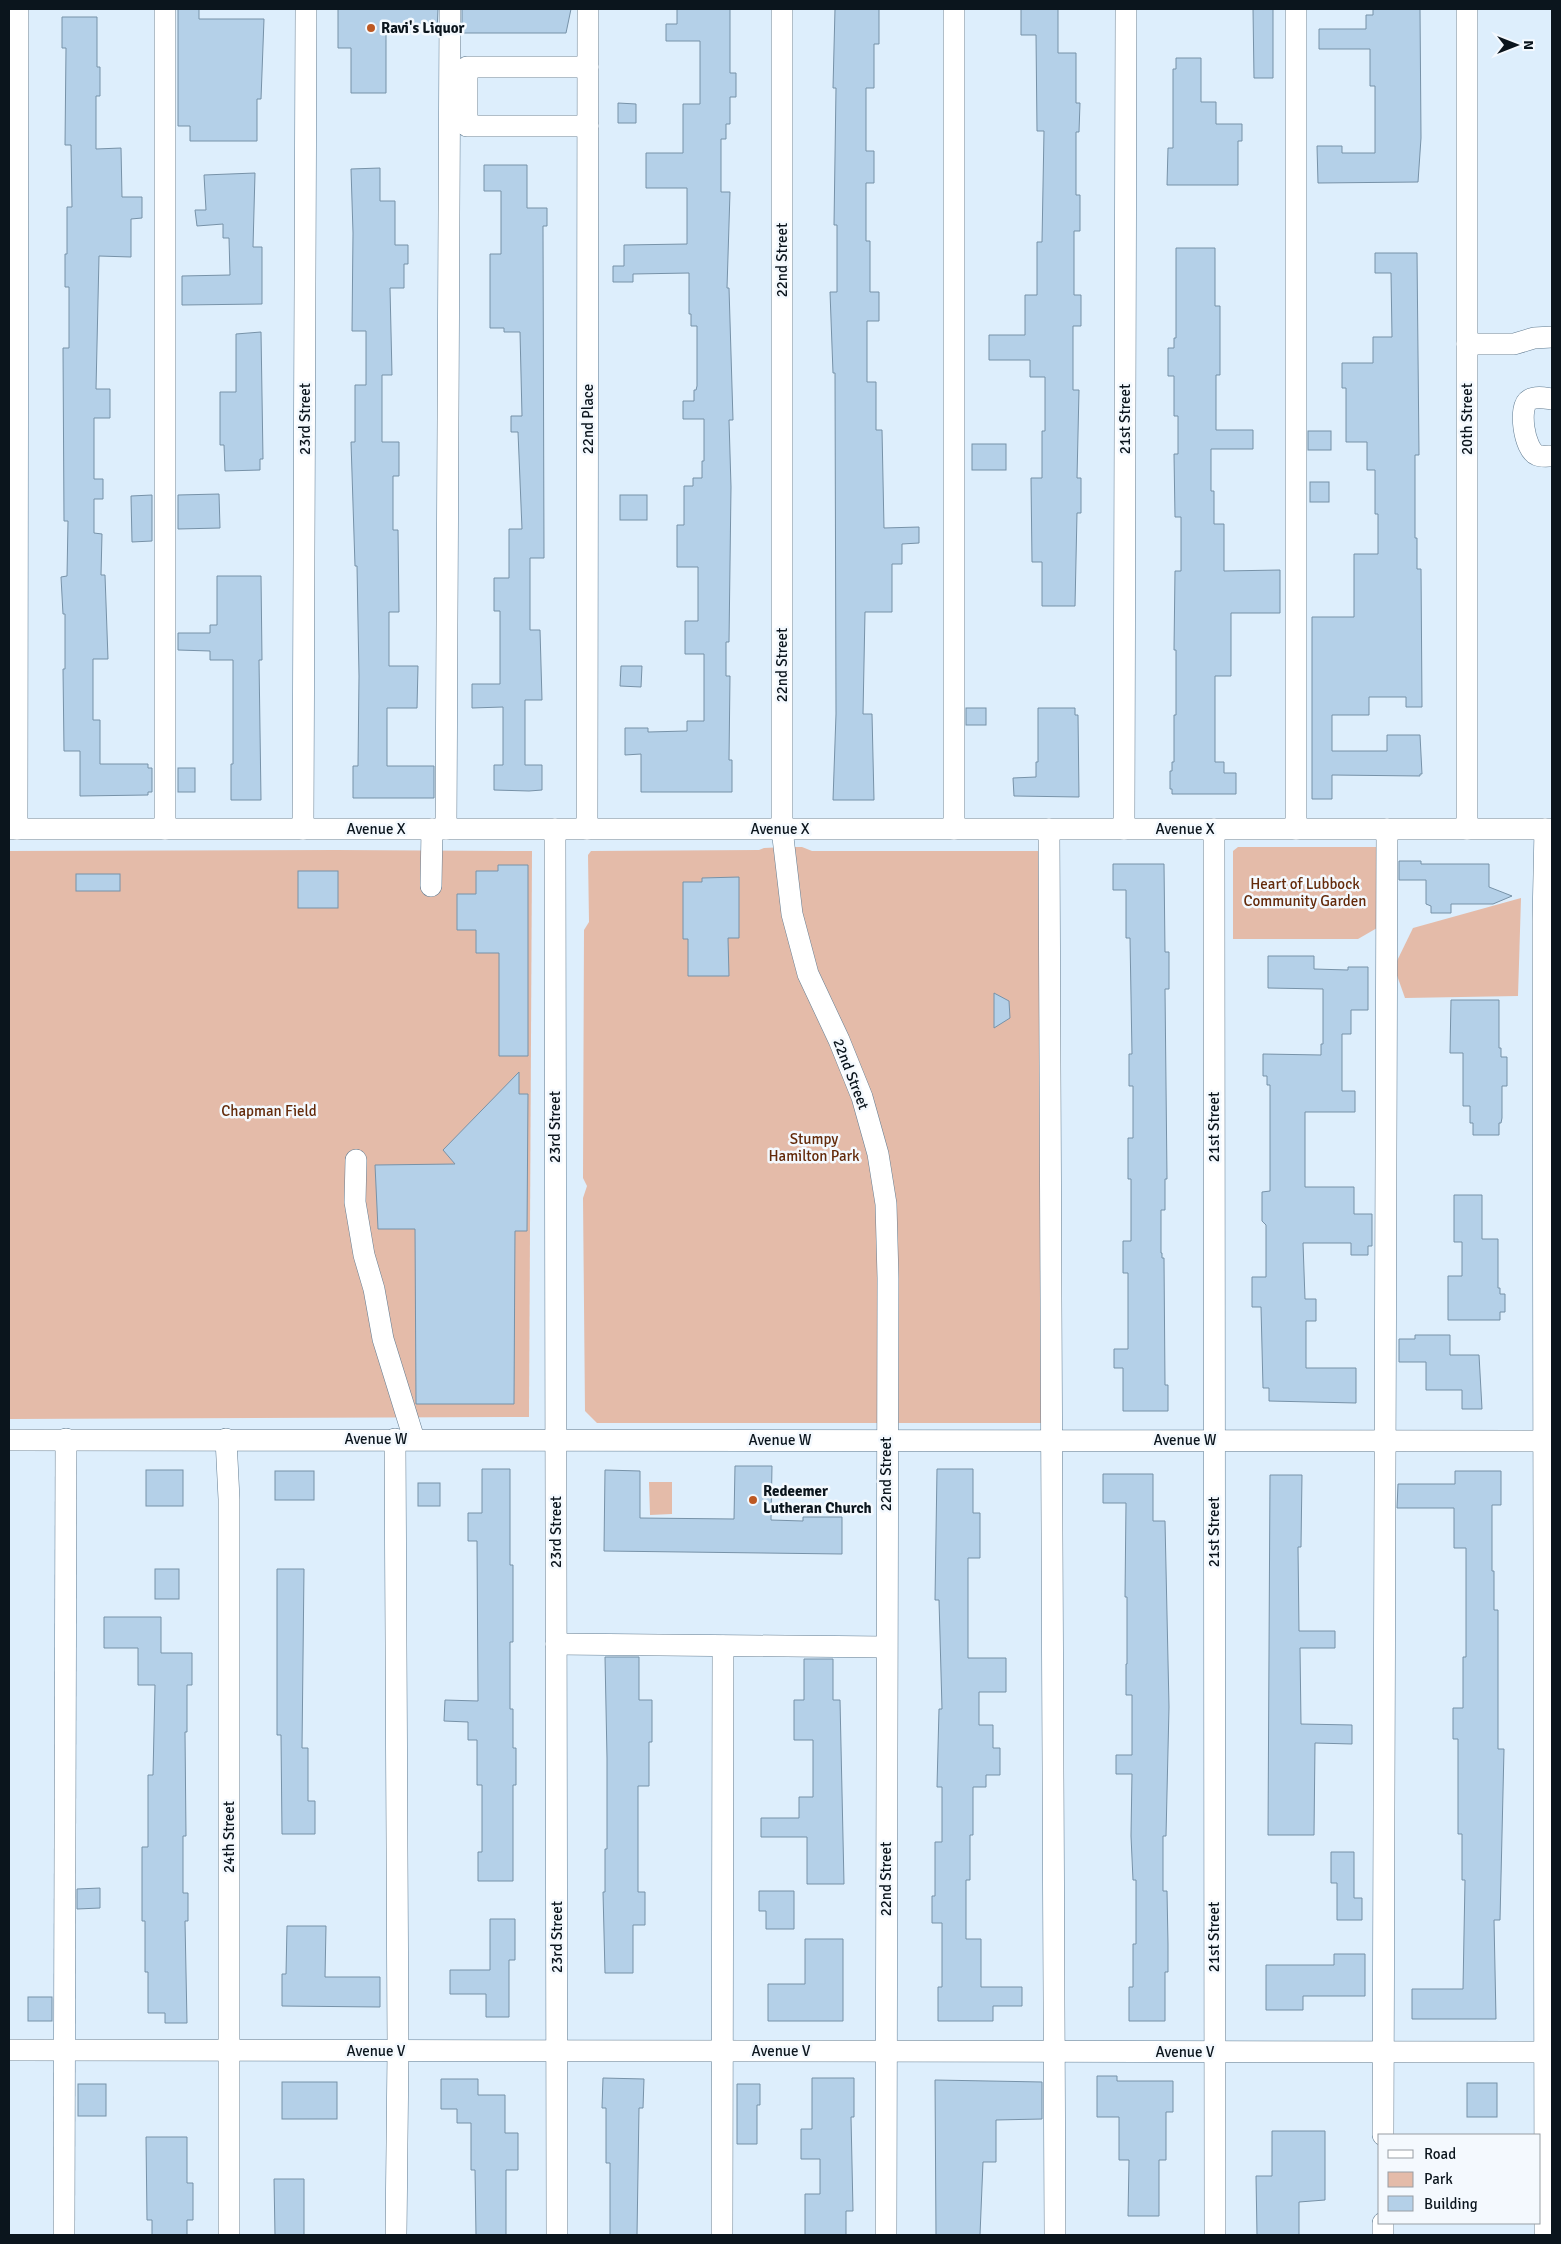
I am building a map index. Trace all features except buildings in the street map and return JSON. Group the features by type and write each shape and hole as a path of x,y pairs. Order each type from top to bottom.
{"street":[{"path":"13,829 18,9"},
{"path":"164,9 164,829"},
{"name":"23rd Street","path":"304,829 306,9"},
{"path":"431,886 439,829 450,9"},
{"name":"22nd Place","path":"588,9 588,828"},
{"name":"22nd Street","path":"782,9 782,829 792,914 808,974 839,1040 862,1097 878,1154 886,1204 888,1278 886,1440 886,2235"},
{"path":"954,9 954,829"},
{"name":"21st Street","path":"1124,829 1126,9"},
{"path":"1296,9 1296,829"},
{"name":"20th Street","path":"1467,9 1468,829"},
{"path":"588,67 467,67 467,126 588,126"},
{"path":"1468,344 1514,344 1534,338 1552,337"},
{"path":"1552,399 1536,398 1527,400 1524,406 1525,437 1529,450 1537,456 1552,456"},
{"name":"23rd Street","path":"555,828 557,2235"},
{"name":"Avenue X","path":"13,829 1549,829"},
{"path":"1049,829 1055,2235"},
{"name":"21st Street","path":"1214,829 1215,2235"},
{"path":"1383,2134 1387,829"},
{"path":"1545,2235 1548,2052 1549,829"},
{"path":"356,1160 356,1202 364,1255 374,1289 405,1439 396,2235"},
{"path":"64,2235 66,1439"},
{"name":"24th Street","path":"226,1439 229,1499 228,2235"},
{"name":"Avenue W","path":"9,1440 1548,1441"},
{"path":"556,1644 886,1647"},
{"path":"722,2235 723,1646"},
{"name":"Avenue V","path":"9,2050 1548,2052"}],"green space":[{"name":"Stumpy Hamilton Park","path":"802,847 812,851 1042,851 1048,1423 597,1423 585,1411 583,1198 587,1186 583,1178 584,930 589,922 588,855 591,851 759,850"},
{"name":"Heart of Lubbock Community Garden","path":"1238,847 1377,847 1377,928 1358,939 1233,939 1233,851"},
{"name":"Chapman Field","path":"9,851 532,851 529,1417 9,1419"},
{"path":"1521,898 1518,996 1405,998 1394,967 1413,928"},
{"path":"649,1482 672,1482 672,1514 650,1515"}],"place":[{"name":"Ravi's Liquor","path":"371,28"},
{"name":"Redeemer Lutheran Church","path":"753,1500"}]}
